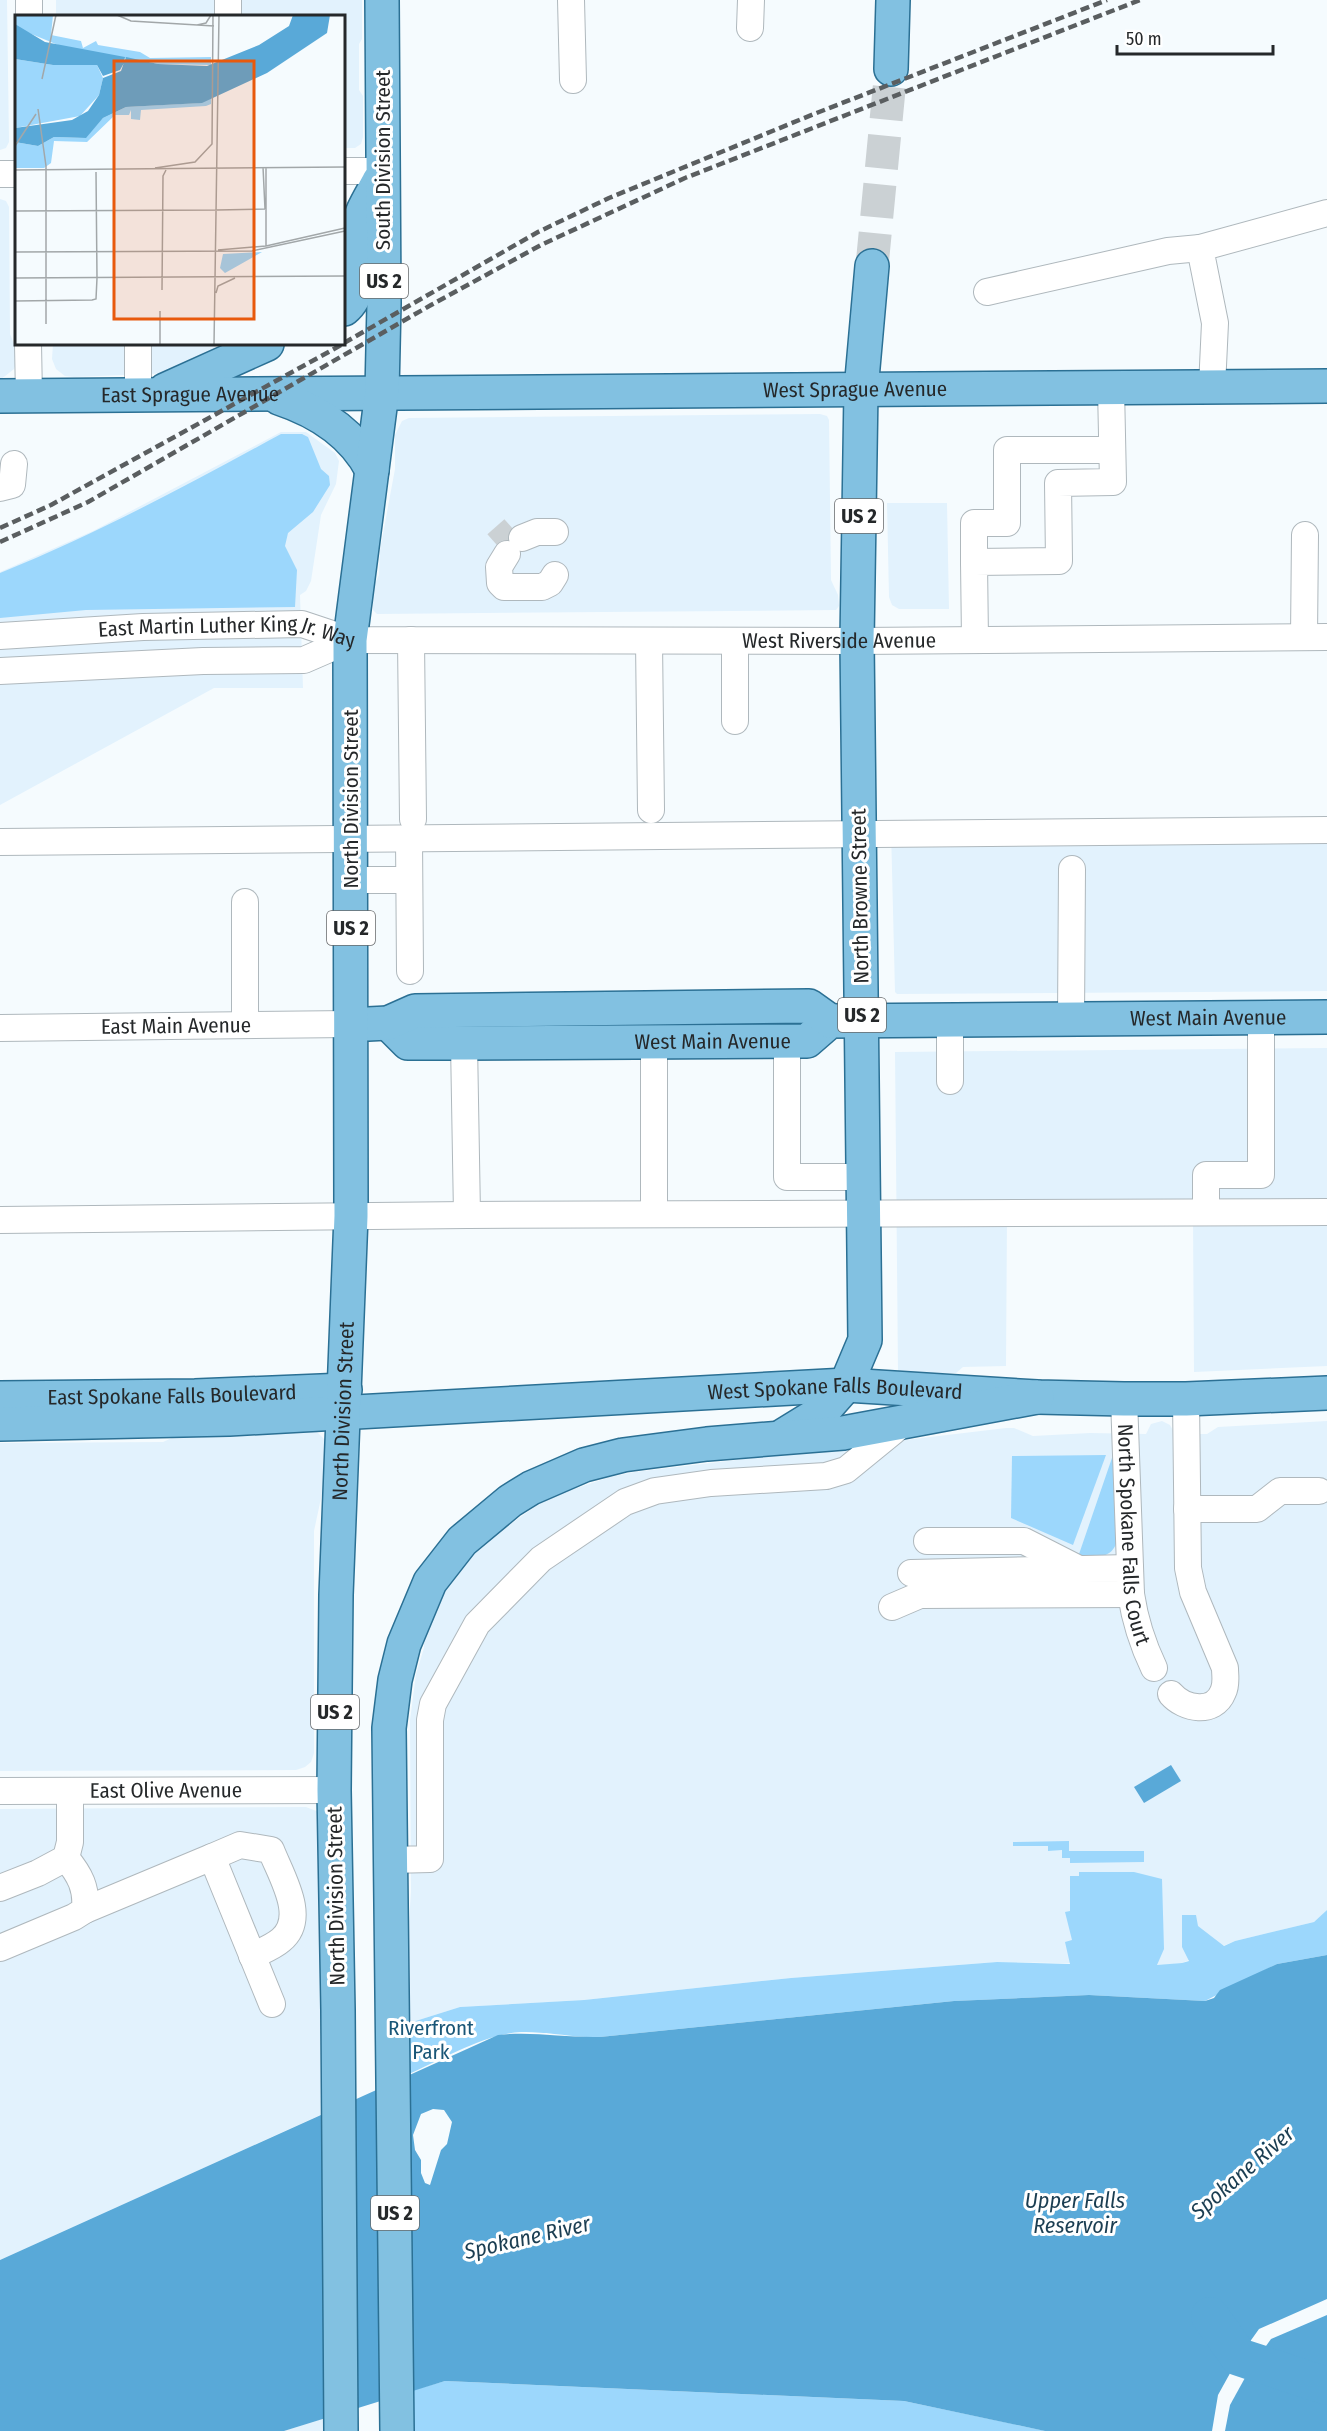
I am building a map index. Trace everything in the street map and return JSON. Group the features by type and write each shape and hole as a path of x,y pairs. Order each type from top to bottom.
{"main road":[{"name":"South Division Street","path":"382,0 384,171 382,392"},
{"path":"891,69 892,0"},
{"path":"345,308 352,301 357,288 358,226 384,171"},
{"name":"US 2","path":"861,390 872,266"},
{"path":"145,396 265,345"},
{"name":"West Sprague Avenue","path":"382,392 1327,386"},
{"name":"North Browne Street","path":"782,1437 823,1412 846,1386 865,1340 857,641 861,390"},
{"name":"East Sprague Avenue","path":"14,396 382,392"},
{"name":"North Division Street","path":"341,2431 334,1790 336,1595 351,1216 350,640 382,392"},
{"path":"267,394 301,406 334,425 352,440 372,470"},
{"path":"350,1024 388,1023 415,1011 809,1006 830,1021"},
{"name":"West Main Avenue","path":"388,1023 408,1043 807,1041 830,1021 1327,1017"},
{"name":"West Spokane Falls Boulevard","path":"344,1402 846,1386 1037,1397 1124,1399 1186,1399 1327,1393"},
{"name":"East Spokane Falls Boulevard","path":"0,1398 195,1396 344,1402"},
{"path":"782,1437 843,1433 1037,1397"},
{"name":"East Spokane Falls Boulevard","path":"0,1424 188,1420 344,1402"},
{"name":"US 2","path":"397,2431 389,1728 394,1680 404,1644 430,1582 462,1541 510,1501 531,1488 584,1465 623,1455 782,1437"}],"street":[{"path":"571,0 573,80"},
{"path":"750,28 751,0"},
{"path":"345,171 384,171"},
{"path":"987,292 1168,251 1200,248 1327,213"},
{"path":"1200,248 1215,323 1212,387"},
{"path":"14,396 28,345"},
{"path":"138,345 145,396"},
{"path":"974,562 1059,561 1058,483 1113,482 1111,388"},
{"path":"975,640 974,523 1007,523 1007,450 1112,450"},
{"path":"0,488 12,485 14,465"},
{"path":"1305,535 1316,637"},
{"path":"522,538 499,567 500,583 504,587 542,587 550,584 555,575"},
{"name":"East Martin Luther King Jr. Way","path":"0,636 143,627 302,624 350,640"},
{"name":"West Riverside Avenue","path":"350,640 857,641 1316,637"},
{"name":"East Martin Luther King Jr. Way","path":"0,672 203,661 304,660 350,640"},
{"path":"410,971 411,640"},
{"path":"650,640 651,810"},
{"path":"735,641 735,722"},
{"path":"0,842 352,838 411,828 860,834 1327,830"},
{"path":"1071,1020 1072,869"},
{"path":"351,880 409,880"},
{"path":"245,902 245,1024"},
{"path":"1206,1212 1206,1175 1261,1175 1261,1017"},
{"path":"950,1020 950,1081"},
{"name":"East Main Avenue","path":"0,1028 350,1024"},
{"path":"654,1041 654,1214"},
{"path":"787,1041 787,1177 862,1177"},
{"path":"464,1043 467,1215"},
{"path":"0,1220 467,1215 1327,1212"},
{"name":"North Spokane Falls Court","path":"1124,1399 1131,1594 1138,1631 1154,1668"},
{"path":"1170,1694 1177,1702 1187,1706 1206,1706 1221,1697 1226,1680 1225,1668 1193,1592 1188,1568 1186,1399"},
{"path":"391,1860 430,1859 430,1720 433,1704 477,1624 541,1559 625,1502 655,1491 711,1483 826,1476 846,1470 906,1421"},
{"path":"1187,1509 1257,1509 1280,1491 1319,1491"},
{"path":"927,1541 1024,1541 1080,1569"},
{"path":"911,1573 1130,1568"},
{"path":"892,1607 921,1595 1131,1594"},
{"name":"East Olive Avenue","path":"0,1791 334,1790"},
{"path":"0,1888 38,1874 66,1858 70,1842 70,1792"},
{"path":"0,1948 240,1845 271,1850 294,1909 292,1927 281,1940 252,1956"},
{"path":"212,1857 272,2004"},
{"path":"66,1858 80,1876 86,1895 85,1910"}],"shaded area":[{"path":"0,0 7,0 9,142 6,148 0,150"},
{"path":"56,0 362,0 362,39 359,44 359,90 363,96 361,144 355,148 345,148 345,15 56,15"},
{"path":"0,199 6,201 9,207 10,334 17,351 17,362 14,369 0,380"},
{"path":"53,345 215,345 216,360 197,372 74,377 65,376 56,369 52,359"},
{"path":"820,414 827,416 829,420 831,580 838,595 839,606 836,610 377,614 373,610 373,587 379,575 380,550 395,469 395,435 402,421 409,418"},
{"path":"281,432 306,432 335,453 339,461 336,484 321,515 311,581 306,591 300,595 303,688 214,688 0,805 0,572 93,531"},
{"path":"887,503 947,503 949,609 899,609 892,605 889,597"},
{"path":"1327,825 1327,991 897,994 895,992 891,829"},
{"path":"1327,1048 1327,1366 1194,1372 1193,1218 1007,1219 1006,1366 963,1367 956,1373 903,1374 898,1372 895,1052"},
{"path":"1162,1421 1170,1425 1175,1434 1207,1434 1218,1427 1327,1421 1327,1910 1314,1922 1235,1941 1182,1963 1165,1965 997,1962 791,1978 584,2000 460,2007 406,2024 404,1994 411,1892 410,1720 416,1674 424,1648 424,1627 439,1598 463,1565 486,1541 539,1504 565,1492 610,1477 635,1472 1006,1428 1014,1428 1033,1436 1090,1433 1146,1434 1151,1424"},
{"path":"310,1430 317,1432 325,1440 327,1470 314,1531 314,1753 311,1762 296,1770 0,1771 0,1443 163,1442 176,1436"},
{"path":"306,1807 319,1812 327,2112 0,2260 0,1809"},
{"path":"331,2416 331,2431 284,2431"}],"green space":[{"path":"281,434 302,434 308,437 321,469 329,476 330,485 313,512 288,533 285,546 297,570 295,607 86,610 0,618 0,573 107,525"},
{"path":"1106,1455 1073,1545 1011,1518 1012,1456"},
{"path":"1113,1455 1117,1541 1115,1547 1111,1552 1102,1556 1078,1557"},
{"path":"1069,1841 1069,1851 1144,1851 1144,1862 1070,1863 1070,1858 1062,1858 1062,1850 1048,1851 1048,1846 1013,1846 1013,1842"},
{"name":"Riverfront Park","path":"1079,1872 1134,1872 1162,1879 1164,1949 1157,1965 1189,1961 1182,1947 1182,1915 1196,1915 1198,1926 1224,1946 1235,1941 1314,1922 1327,1910 1327,1955 1277,1964 1205,2001 1089,1995 954,2001 600,2037 521,2032 492,2037 407,2075 406,2024 460,2007 584,2000 791,1978 997,1962 1070,1964 1065,1942 1072,1940 1065,1912 1070,1911 1070,1876 1079,1876"},
{"path":"445,2381 904,2401 1046,2431 410,2431 410,2391"}],"water":[{"path":"1171,1765 1181,1781 1144,1803 1134,1787"},
{"name":"Upper Falls Reservoir","path":"1327,1955 1327,2299 1259,2329 1239,2357 1218,2395 1212,2431 1045,2431 904,2401 445,2381 284,2431 0,2431 0,2260 498,2035 600,2037 954,2001 1089,1995 1205,2001 1214,1998 1220,1990 1277,1964","holes":["433,2109 444,2110 452,2122 447,2144 441,2150 430,2185 425,2183 421,2173 421,2160 415,2150 413,2135 421,2114"]},
{"path":"1327,2315 1327,2431 1225,2431 1230,2405 1251,2367 1271,2339"}],"waterway":[{"name":"Spokane River","path":"1210,2316 1239,2357 1327,2386"}],"tunnel":[{"path":"872,266 891,69"},
{"path":"496,544 513,529"}],"railway":[{"path":"345,342 538,232 609,198 814,114 1107,0"},
{"path":"0,542 88,502 431,305 541,245 685,178 1140,0"},
{"path":"0,528 51,505 341,345"}]}
